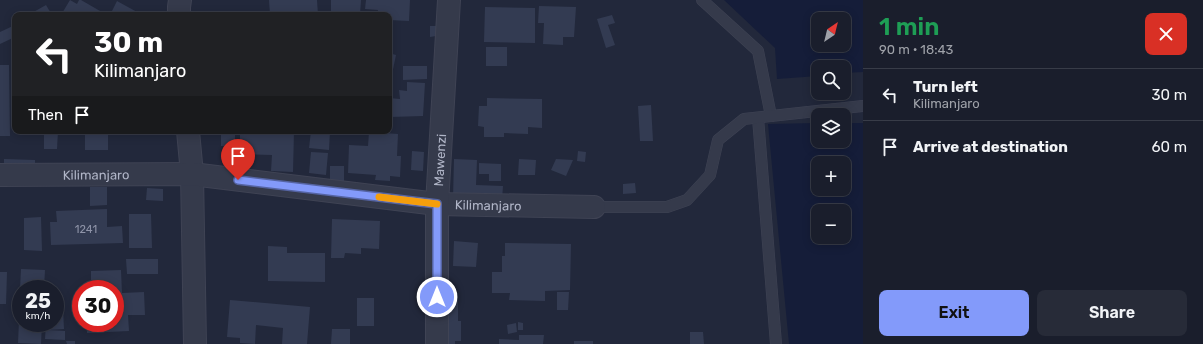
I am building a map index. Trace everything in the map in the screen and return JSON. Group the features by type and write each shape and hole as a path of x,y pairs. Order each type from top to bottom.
{"street":[{"path":"180,0 180,12"},
{"name":"Mawenzi","path":"437,344 437,204 449,0"},
{"path":"188,134 192,174 195,344"},
{"name":"Kilimanjaro","path":"0,175 192,174 437,204 594,207"}],"lane":[{"path":"702,0 758,51 771,116"},
{"path":"594,207 667,208 688,200 710,174 718,140 744,119 863,106"},
{"path":"758,118 776,344"}],"water":[{"path":"724,0 863,0 863,72 851,73 851,60 811,60 811,77 777,79 775,48"},
{"path":"811,123 811,148 851,148 851,123 863,123 863,344 789,344 768,124"}],"building":[{"path":"70,0 77,4 79,0 81,0 102,12 63,12"},
{"path":"269,0 317,0 318,12 270,12"},
{"path":"331,0 361,0 360,12 331,12"},
{"path":"366,0 410,0 409,21 392,20 392,12 378,12 378,10 365,9"},
{"path":"117,1 137,12 112,12"},
{"path":"46,5 50,12 34,12"},
{"path":"539,6 576,7 574,37 563,37 563,45 543,44 544,23 538,23"},
{"path":"485,7 535,8 535,43 484,42"},
{"path":"612,15 615,23 608,25 615,45 606,48 597,19"},
{"path":"12,26 12,38 0,44 0,32"},
{"path":"430,26 436,26 436,36 430,37"},
{"path":"486,47 507,47 507,66 486,66"},
{"path":"392,54 396,55 392,74"},
{"path":"0,65 9,65 10,136 0,136"},
{"path":"403,66 427,66 427,79 403,80"},
{"path":"407,82 425,83 423,116 392,117 392,98 400,99 399,90 407,91"},
{"path":"487,98 542,99 542,128 528,127 528,134 504,133 504,137 484,137 484,127 478,126 479,106 487,106"},
{"path":"651,105 653,141 640,141 638,106"},
{"path":"44,134 58,134 57,149 44,149"},
{"path":"85,134 108,134 108,150 85,150"},
{"path":"221,134 235,134 235,146 221,146"},
{"path":"240,134 294,134 293,172 271,171 272,155 240,154"},
{"path":"311,134 330,134 329,150 309,148"},
{"path":"369,134 398,134 397,156 401,156 400,177 390,176 390,181 375,180 376,175 348,173 349,145 368,146"},
{"path":"412,151 424,152 423,171 411,170"},
{"path":"578,151 586,152 585,162 577,161"},
{"path":"311,152 328,153 326,175 309,173"},
{"path":"4,159 35,160 35,172 4,171"},
{"path":"454,159 477,160 476,185 503,186 502,200 453,198"},
{"path":"519,159 536,160 535,175 518,175"},
{"path":"556,159 573,160 566,176 551,170"},
{"path":"479,163 501,164 501,181 489,181 489,174 479,174"},
{"path":"330,166 344,166 344,182 330,182"},
{"path":"635,183 636,193 623,194 623,184"},
{"path":"90,187 107,187 107,205 90,206"},
{"path":"147,188 163,189 163,201 146,200"},
{"path":"107,209 107,227 122,226 123,243 51,245 50,222 57,222 56,211"},
{"path":"129,214 151,214 152,248 129,248"},
{"path":"41,217 42,251 24,250 24,218"},
{"path":"332,219 380,221 379,249 361,248 361,254 345,253 344,258 331,258"},
{"path":"454,241 478,243 476,267 453,266"},
{"path":"505,243 571,244 570,290 545,291 545,301 509,300 510,293 492,293 492,272 502,272 502,256 505,256"},
{"path":"268,246 287,247 287,253 325,253 325,282 268,281"},
{"path":"126,259 158,259 158,274 127,274"},
{"path":"21,269 45,270 44,280 20,280"},
{"path":"121,270 121,280 91,280 91,271"},
{"path":"0,272 7,272 6,304 0,304"},
{"path":"144,292 145,315 128,315 129,331 124,331 124,293"},
{"path":"557,292 569,292 568,310 557,310"},
{"path":"447,293 458,293 458,321 461,321 461,341 455,341 455,344 447,344"},
{"path":"357,298 374,298 374,326 357,326"},
{"path":"230,300 310,307 307,344 282,344 283,328 256,325 255,344 240,343 240,338 227,337"},
{"path":"518,322 523,323 523,330 518,330"},
{"path":"516,323 517,332 508,334 507,325"},
{"path":"332,329 350,329 350,344 331,344"},
{"path":"65,331 65,340 45,339 45,332"},
{"path":"18,332 42,332 41,344 18,343"},
{"path":"87,332 108,332 87,333"},
{"path":"690,332 703,332 704,344 690,344"},
{"path":"519,335 544,335 543,344 499,344 499,339 519,340"},
{"path":"66,341 75,341 75,344 67,344"},
{"path":"574,341 593,341 593,344 574,344"}],"slow traffic":[{"path":"379,197 437,204"}],"route":[{"path":"238,180 437,204 437,297"}]}
